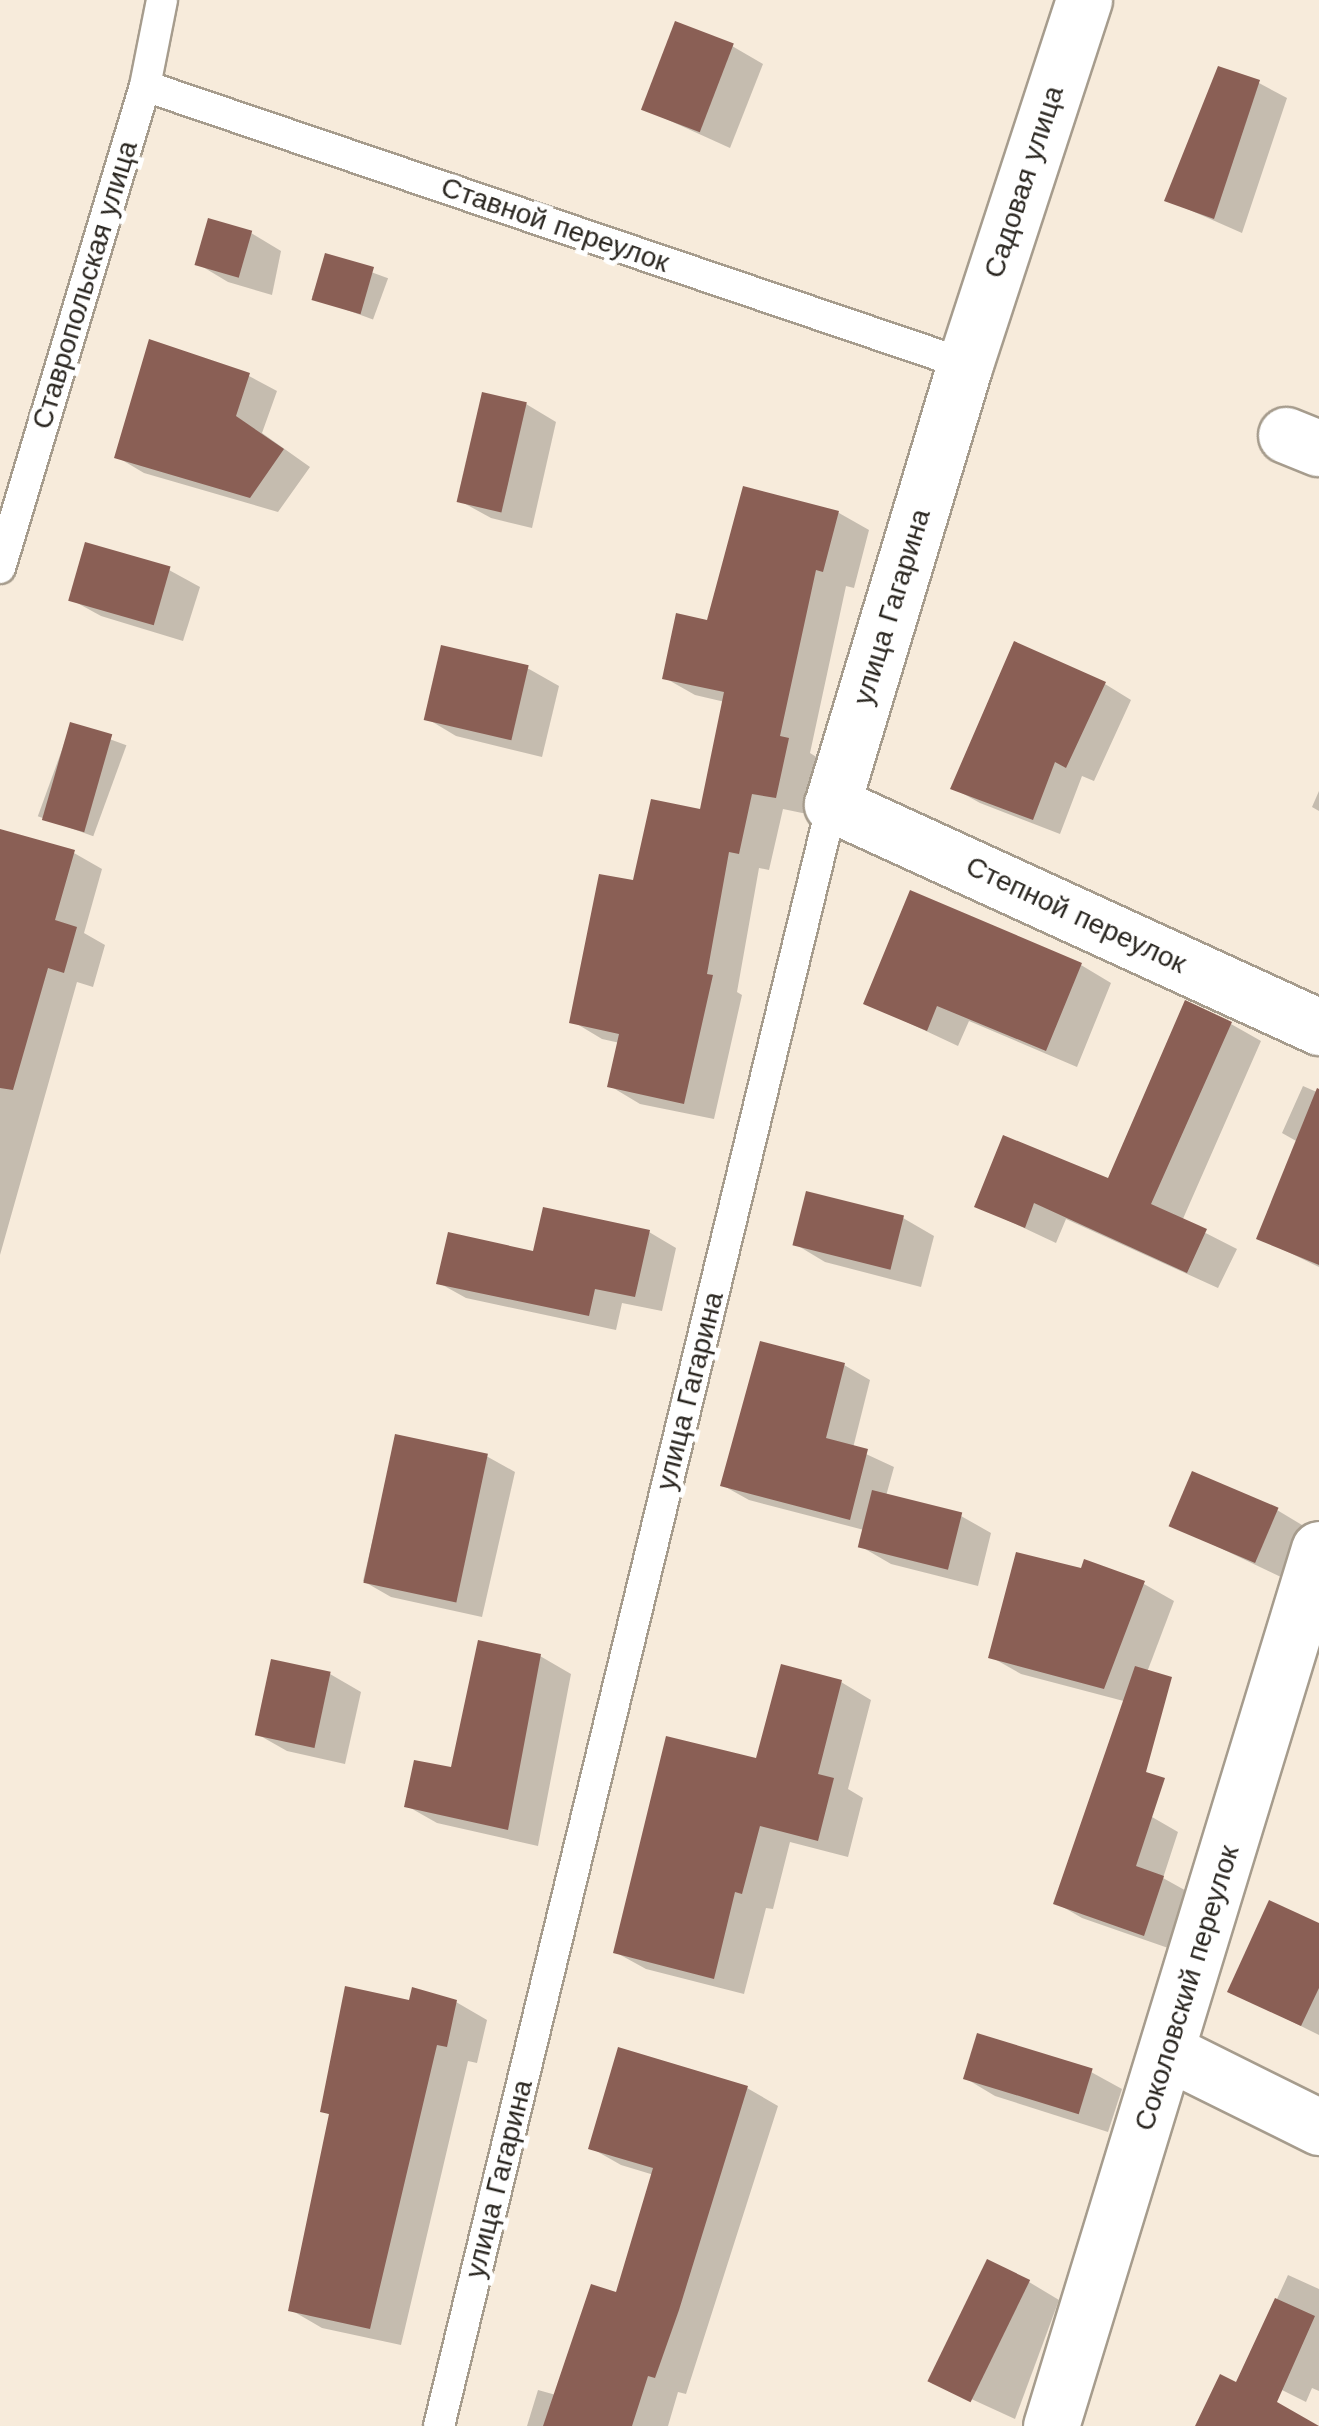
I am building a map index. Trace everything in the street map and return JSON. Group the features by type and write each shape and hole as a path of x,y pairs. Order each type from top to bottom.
{"street":[{"name":"Садовая улица","path":"965,364 1084,0"},
{"name":"улица Гагарина","path":"832,804 965,364"},
{"name":"Степной переулок","path":"832,804 1319,1027"},
{"name":"Соколовский переулок","path":"1051,2426 1319,1549"},
{"path":"1168,2052 1319,2127"}],"lane":[{"name":"Ставропольская улица","path":"0,568 145,86 162,0"},
{"name":"Ставной переулок","path":"145,86 965,364"},
{"name":"улица Гагарина","path":"439,2426 832,804"}],"building":[{"path":"675,21 734,44 700,132 641,110"},
{"path":"1218,66 1260,80 1214,219 1164,201"},
{"path":"208,218 252,231 239,278 194,265"},
{"path":"325,253 374,267 361,314 311,300"},
{"path":"149,339 250,373 236,416 284,449 250,498 114,458"},
{"path":"482,392 527,402 501,512 457,502"},
{"path":"743,486 839,511 823,572 816,570 780,736 789,738 776,798 752,794 739,854 729,852 707,974 713,975 684,1104 607,1087 619,1034 569,1023 599,874 633,880 651,799 700,809 724,692 662,679 676,613 707,620"},
{"path":"85,542 171,567 154,625 68,601"},
{"path":"1014,641 1106,682 1066,768 1055,762 1033,820 950,789"},
{"path":"441,645 529,665 511,740 424,720"},
{"path":"70,722 112,734 84,832 42,820"},
{"path":"0,829 75,850 55,920 77,927 64,973 48,968 13,1090 0,1088"},
{"path":"910,890 1082,963 1046,1051 937,1006 927,1031 863,1004"},
{"path":"1185,1000 1232,1022 1151,1204 1207,1229 1187,1273 1034,1203 1025,1228 974,1207 1003,1135 1108,1178"},
{"path":"1319,1089 1319,1265 1256,1239"},
{"path":"806,1191 904,1215 890,1270 792,1245"},
{"path":"543,1207 650,1230 635,1297 595,1289 589,1316 436,1284 448,1232 533,1251"},
{"path":"760,1341 845,1363 826,1438 868,1449 850,1520 720,1486"},
{"path":"395,1434 488,1454 456,1602 363,1583"},
{"path":"1192,1471 1279,1508 1255,1563 1169,1526"},
{"path":"872,1490 962,1512 948,1570 858,1547"},
{"path":"1016,1552 1081,1568 1084,1559 1145,1581 1104,1689 988,1658"},
{"path":"478,1640 541,1654 508,1830 404,1807 414,1760 451,1767"},
{"path":"271,1659 331,1672 314,1748 255,1735"},
{"path":"781,1664 842,1680 818,1774 834,1778 818,1841 760,1826 742,1894 735,1892 714,1979 613,1953 666,1736 756,1758"},
{"path":"1135,1666 1172,1677 1146,1772 1165,1778 1136,1866 1164,1876 1144,1936 1053,1904"},
{"path":"1269,1900 1319,1923 1319,1988 1301,2026 1227,1992"},
{"path":"345,1986 409,2000 412,1987 457,2000 447,2047 437,2045 370,2329 288,2311 329,2114 320,2112"},
{"path":"977,2033 1093,2068 1079,2114 963,2079"},
{"path":"618,2047 748,2086 679,2310 655,2378 648,2376 632,2426 543,2426 591,2284 616,2292 653,2168 588,2149"},
{"path":"987,2259 1030,2280 971,2402 927,2381"},
{"path":"1275,2298 1315,2316 1277,2402 1319,2426 1195,2426 1220,2374 1236,2382"}]}
